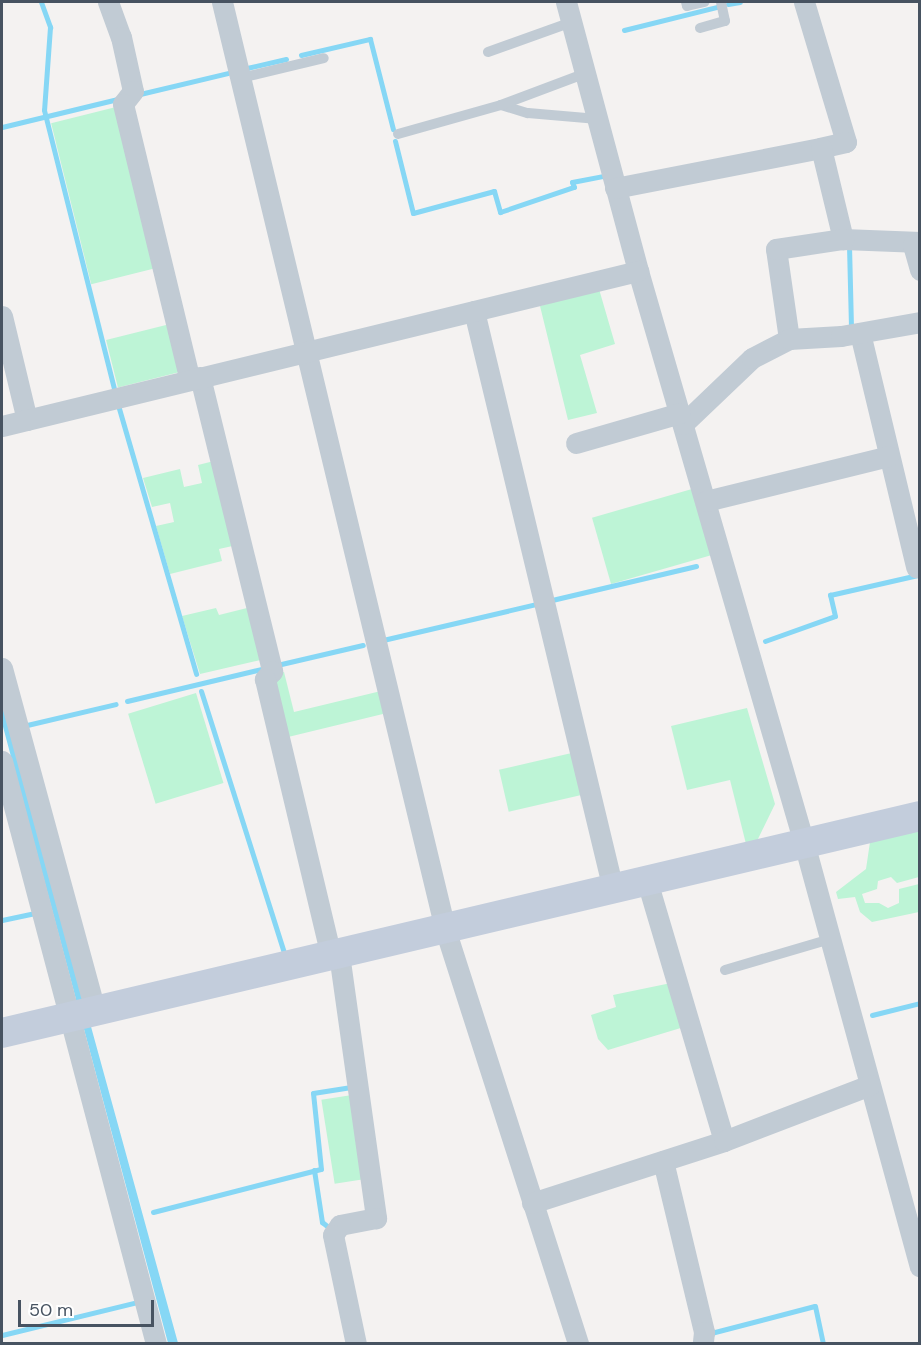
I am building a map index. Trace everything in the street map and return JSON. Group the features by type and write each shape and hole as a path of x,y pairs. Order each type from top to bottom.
{"street":[{"path":"108,2 121,37 133,91 123,104 272,671 265,679 335,955 376,1218 340,1226 333,1235 356,1344"},
{"path":"222,2 445,929 578,1344"},
{"path":"566,2 638,272 804,843 920,1266"},
{"path":"615,188 846,142 804,2"},
{"path":"821,148 843,239"},
{"path":"789,339 776,249 843,239 916,243 920,270"},
{"path":"2,426 638,272"},
{"path":"474,311 613,889"},
{"path":"2,316 27,420"},
{"path":"576,443 682,418 752,358 789,339 860,333 920,322"},
{"path":"860,333 916,567"},
{"path":"706,501 889,456"},
{"path":"2,668 156,1344"},
{"path":"2,761 82,1014"},
{"path":"2,1033 920,816"},
{"path":"647,881 724,1141"},
{"path":"532,1203 724,1141 870,1085"},
{"path":"663,1161 704,1332 701,1343"}],"lane":[{"path":"686,2 687,6 705,2"},
{"path":"700,28 725,21 721,2"},
{"path":"488,52 572,22"},
{"path":"241,78 324,58"},
{"path":"398,134 501,105 586,73"},
{"path":"501,105 528,113 597,119"},
{"path":"725,970 830,939"}],"green space":[{"path":"120,106 160,267 91,284 51,123"},
{"path":"599,289 615,344 580,355 597,413 568,420 540,306"},
{"path":"174,323 186,371 118,387 106,340"},
{"path":"218,460 237,545 219,549 222,561 170,574 156,526 174,522 170,503 152,507 143,478 180,469 184,487 202,483 198,465"},
{"path":"692,489 711,555 611,584 592,518"},
{"path":"251,607 265,659 200,674 182,616 216,608 219,615"},
{"path":"284,672 294,712 381,691 387,713 284,738 272,675"},
{"path":"196,693 223,783 156,804 128,714"},
{"path":"747,708 775,804 757,841 746,844 730,780 687,790 671,726"},
{"path":"576,752 586,794 509,812 499,770"},
{"path":"919,830 919,877 897,883 891,877 878,881 877,889 862,894 865,903 879,903 888,908 899,903 899,889 919,884 919,912 872,922 860,912 855,897 838,899 836,892 866,869 870,842"},
{"path":"671,983 684,1027 608,1050 598,1039 591,1015 616,1007 613,995"},
{"path":"352,1095 365,1179 335,1184 321,1100"}],"water":[{"path":"2,682 90,1023 178,1343 168,1343 2,723"}],"waterway":[{"path":"41,2 50,27 44,110 115,392"},
{"path":"728,4 740,2"},
{"path":"624,30 717,7"},
{"path":"301,55 370,39 393,129"},
{"path":"247,68 286,59"},
{"path":"140,94 228,73"},
{"path":"2,127 118,99"},
{"path":"395,141 413,213 494,191 500,212 574,187 572,182 602,176"},
{"path":"849,245 851,327"},
{"path":"118,405 196,674"},
{"path":"552,600 696,566"},
{"path":"765,641 835,616 830,595 918,575"},
{"path":"383,640 537,604"},
{"path":"277,665 363,645"},
{"path":"127,701 265,668"},
{"path":"201,691 284,953"},
{"path":"27,725 116,704"},
{"path":"2,920 36,913"},
{"path":"872,1015 920,1003"},
{"path":"153,1212 321,1169 313,1093 350,1087"},
{"path":"314,1170 322,1222 327,1226"},
{"path":"2,1335 137,1302"},
{"path":"711,1333 815,1306 823,1344"}]}
